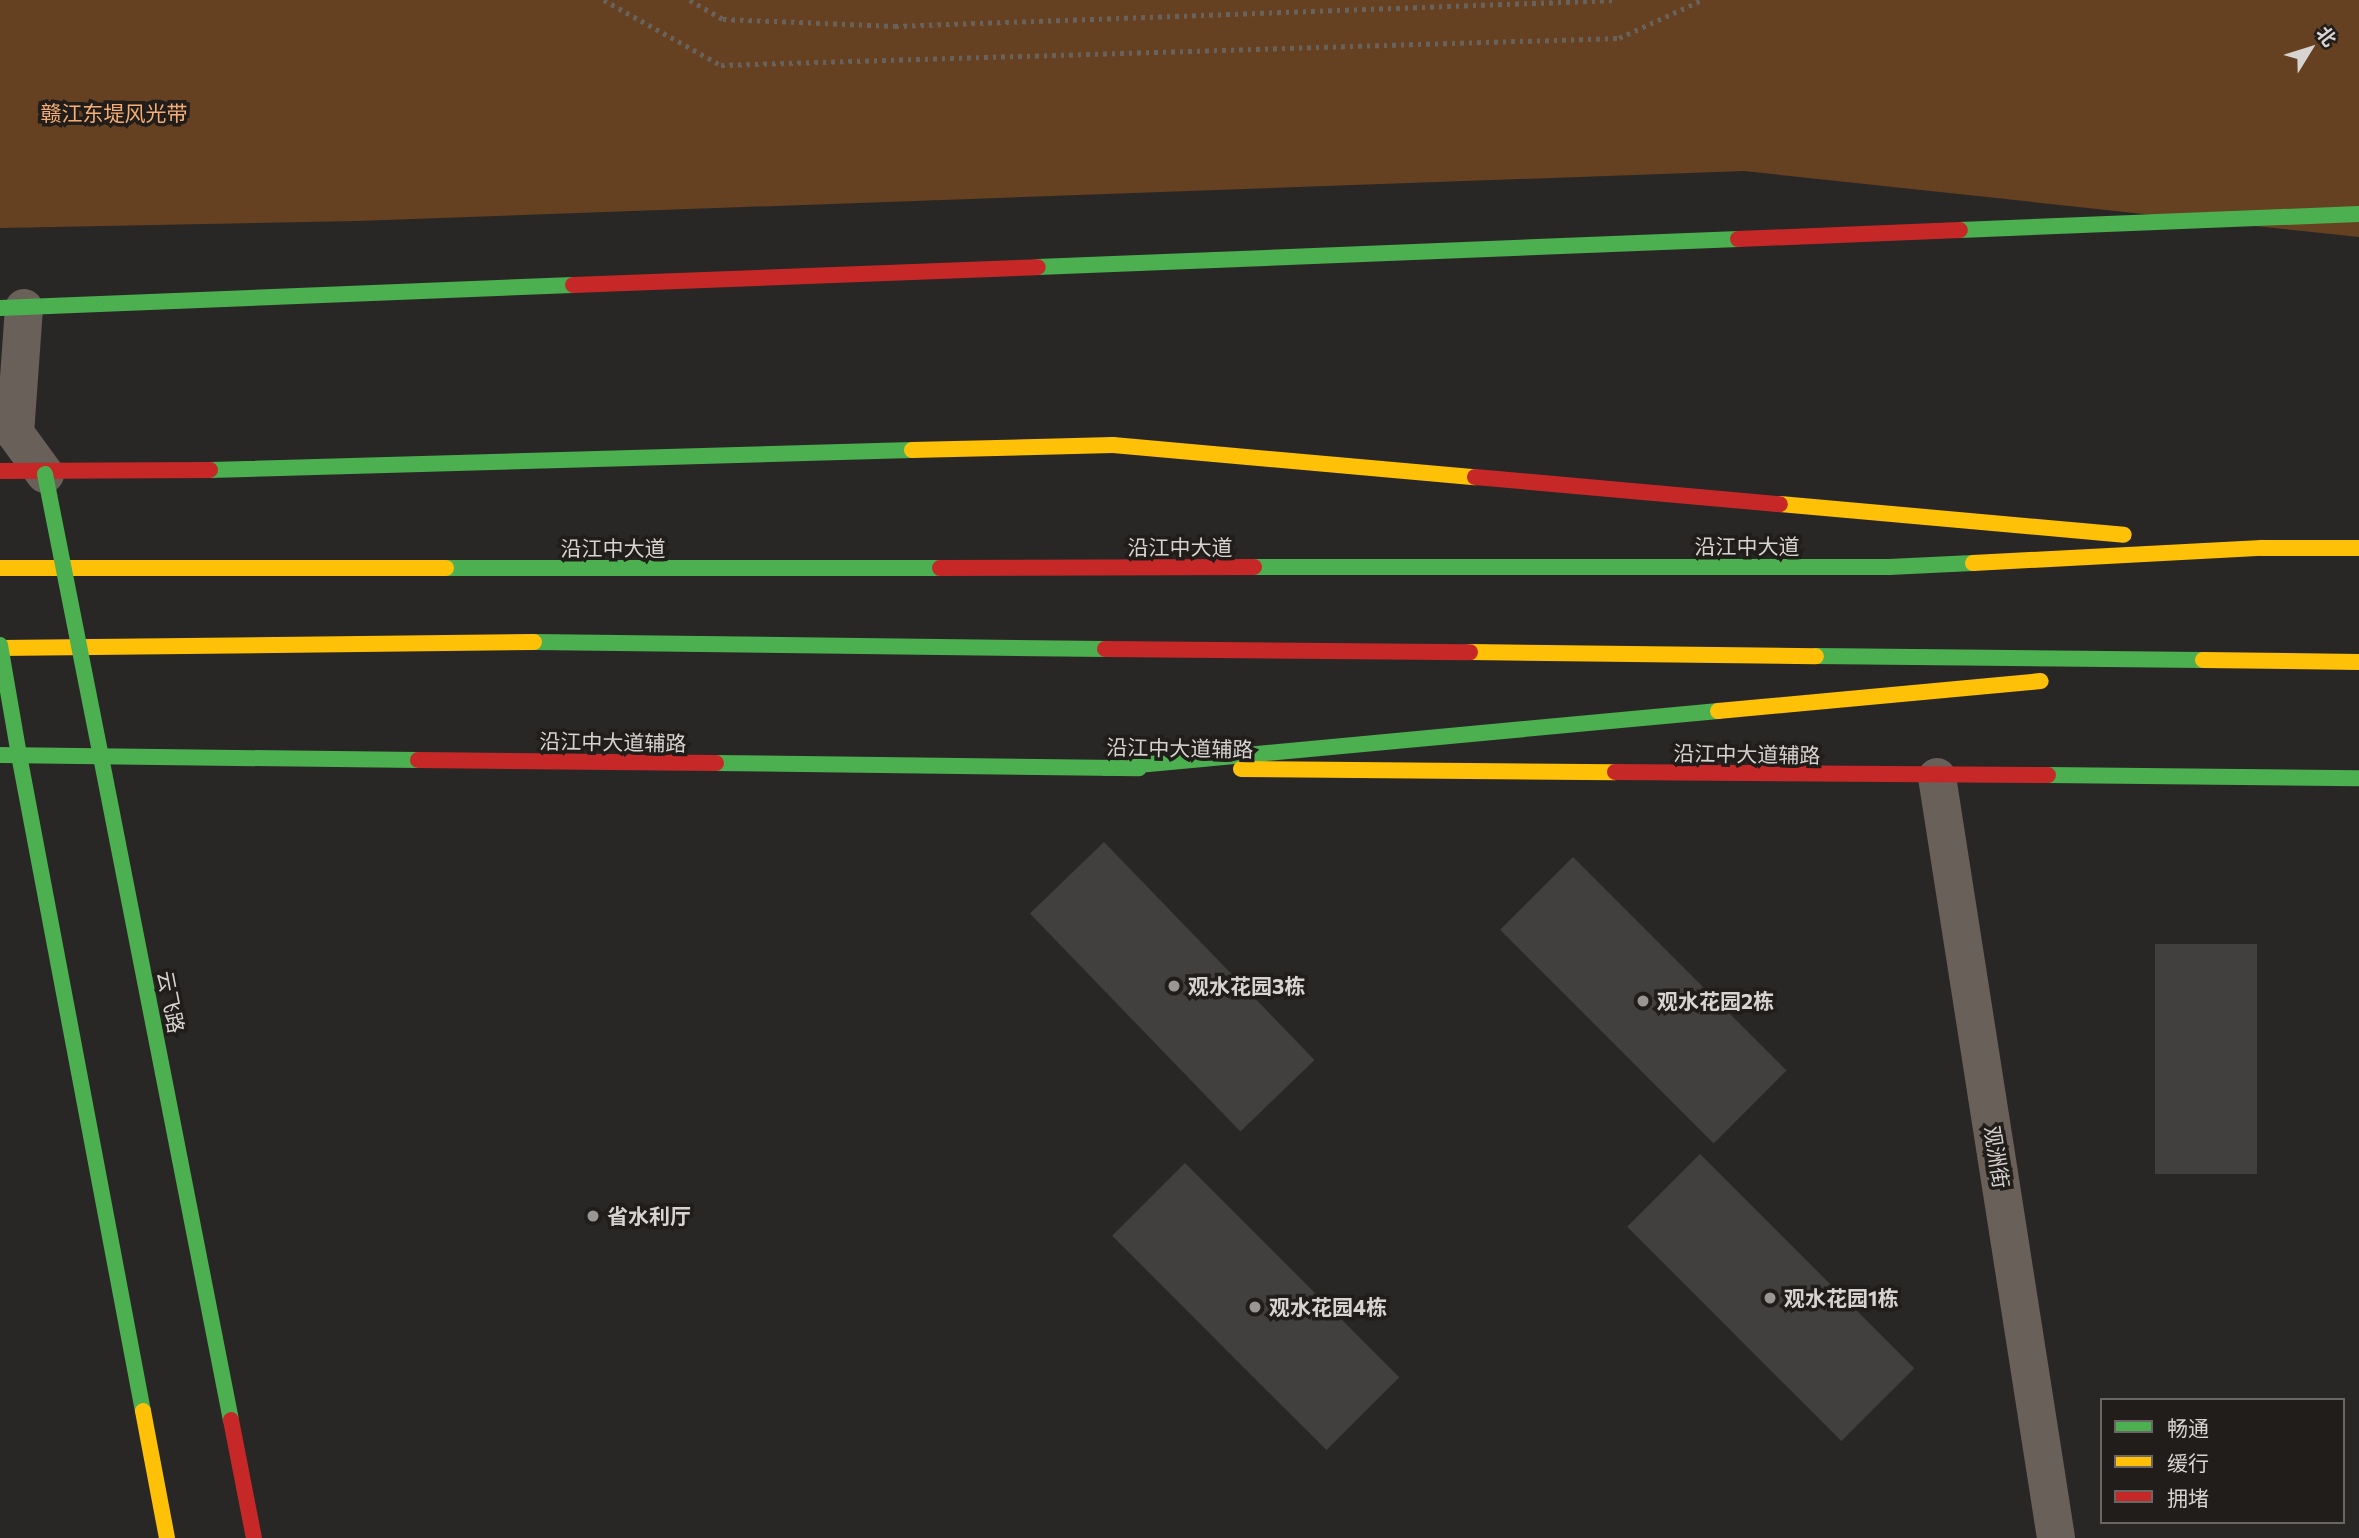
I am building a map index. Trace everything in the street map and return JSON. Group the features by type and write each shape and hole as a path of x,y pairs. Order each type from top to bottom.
{"main road":[{"path":"12,308 2359,214"},
{"path":"0,471 46,474 1113,445 2262,548"},
{"name":"云飞路","path":"46,474 254,1538"},
{"name":"沿江中大道","path":"0,568 1889,567 2262,548 2359,548"},
{"path":"167,1538 0,646 498,642 2359,662"},
{"path":"2091,677 2255,662"},
{"path":"1106,768 2064,679"},
{"name":"沿江中大道辅路","path":"0,755 1937,777 2359,778"}],"street":[{"path":"12,308 15,433 46,474"},
{"name":"观洲街","path":"1937,777 2056,1538"}],"path":[{"path":"604,0 722,65 1619,38 1702,0"},
{"path":"690,0 723,19 895,26 1617,0"}],"green space":[{"name":"赣江东堤风光带","path":"0,0 2359,0 2359,237 1744,171 357,221 0,228"}],"building":[{"name":"观水花园3栋","path":"1104,842 1314,1060 1240,1132 1030,914"},
{"name":"观水花园2栋","path":"1573,857 1787,1071 1714,1143 1500,930"},
{"path":"2155,944 2257,944 2257,1174 2155,1174"},
{"name":"观水花园1栋","path":"1700,1154 1914,1368 1841,1441 1627,1227"},
{"name":"观水花园4栋","path":"1185,1163 1399,1377 1326,1450 1112,1236"}],"traffic: fast":[{"path":"1960,230 2359,214"},
{"path":"1038,267 1738,239"},
{"path":"0,308 573,285"},
{"path":"210,470 912,450"},
{"path":"45,474 101,757"},
{"path":"1254,567 1889,567 1973,563"},
{"path":"446,568 940,568"},
{"path":"534,642 1105,649"},
{"path":"0,645 19,755"},
{"path":"1816,656 2203,660"},
{"path":"1106,768 1718,711"},
{"path":"0,755 418,760"},
{"path":"19,755 143,1411"},
{"path":"101,757 231,1420"},
{"path":"716,763 1139,768"},
{"path":"2048,775 2359,778"}],"traffic: slow":[{"path":"912,450 1113,445 1475,477"},
{"path":"1780,504 2124,535"},
{"path":"1973,563 2262,548 2359,548"},
{"path":"0,568 446,568"},
{"path":"0,648 534,642"},
{"path":"1470,652 1816,656"},
{"path":"2203,660 2359,662"},
{"path":"1718,711 2041,681"},
{"path":"1241,769 1615,772"},
{"path":"143,1411 167,1538"}],"traffic: jam":[{"path":"1738,239 1960,230"},
{"path":"573,285 1038,267"},
{"path":"0,471 210,470"},
{"path":"1475,477 1780,504"},
{"path":"940,568 1254,567"},
{"path":"1105,649 1470,652"},
{"path":"418,760 716,763"},
{"path":"1615,772 2048,775"},
{"path":"231,1420 254,1538"}],"place":[{"name":"观水花园3栋","path":"1174,986"},
{"name":"观水花园2栋","path":"1643,1001"},
{"name":"省水利厅","path":"593,1216"},
{"name":"观水花园1栋","path":"1770,1298"},
{"name":"观水花园4栋","path":"1255,1307"}]}
